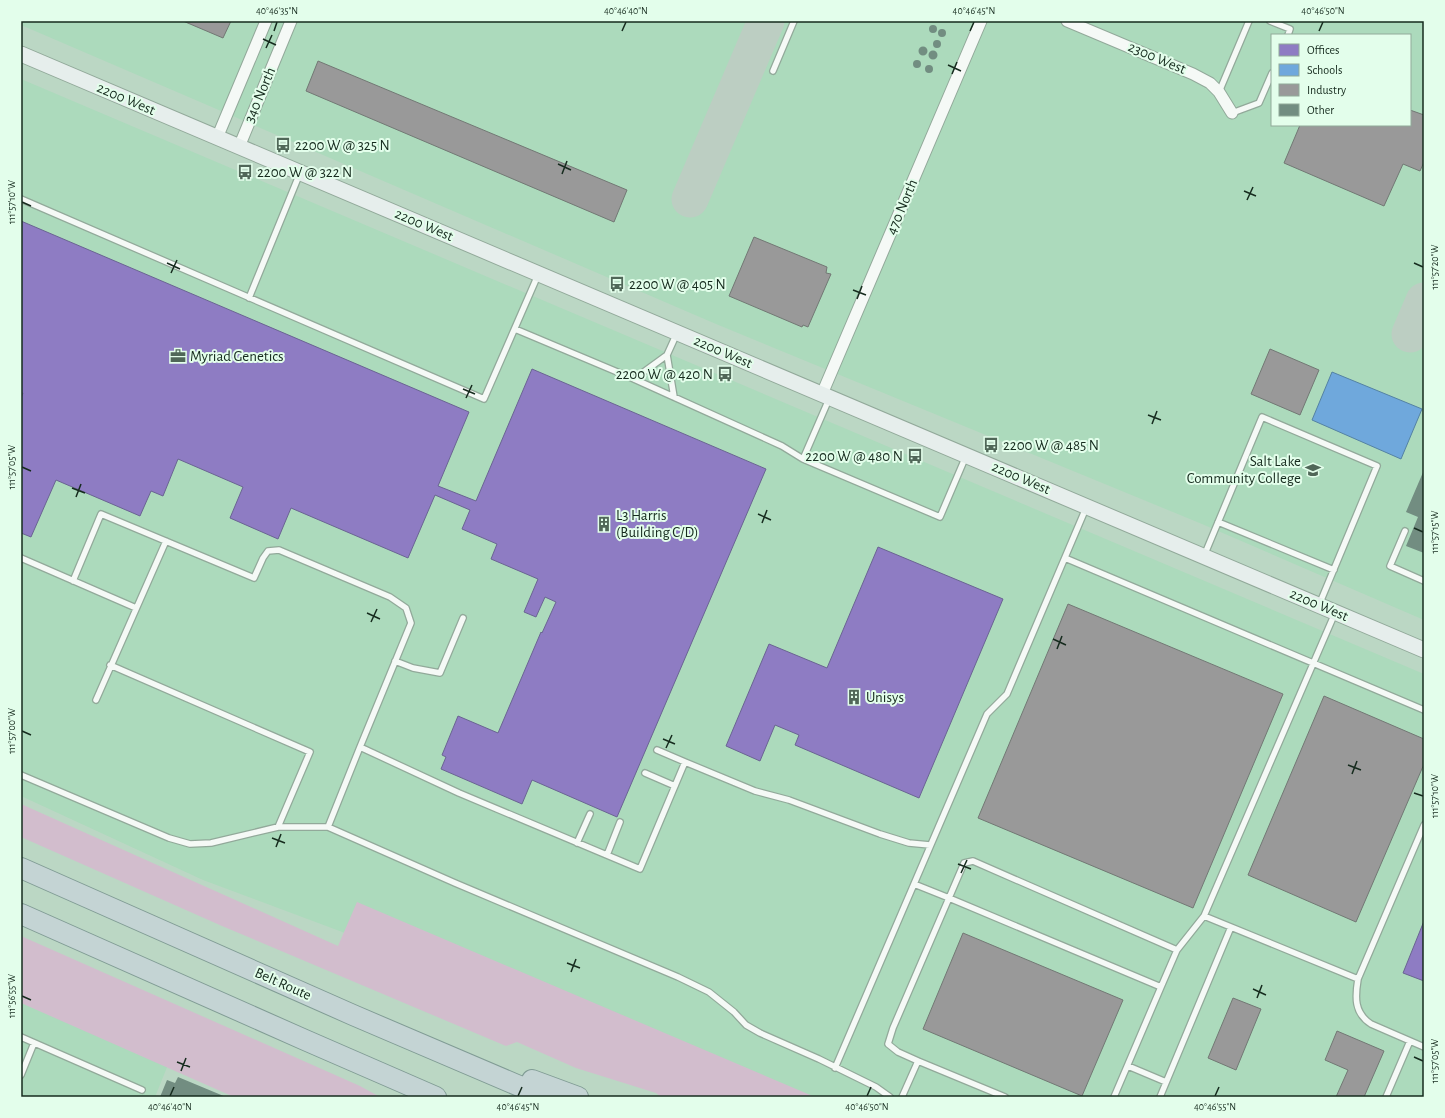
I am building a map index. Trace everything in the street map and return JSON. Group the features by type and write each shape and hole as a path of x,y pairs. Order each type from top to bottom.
{"highway":[{"name":"Belt Route","path":"21,868 353,1015 545,1097"},
{"path":"21,914 436,1097"},
{"path":"353,1015 578,1097"},
{"path":"304,1040 410,1097"}],"street":[{"name":"340 North","path":"217,138 266,21"},
{"name":"340 North","path":"239,147 292,21"},
{"name":"470 North","path":"826,396 981,21"},
{"name":"2300 West","path":"1067,21 1193,74 1210,83 1219,92 1232,114"},
{"name":"2200 West","path":"21,54 1424,650"}],"lane":[{"path":"773,71 794,21"},
{"path":"1219,92 1249,21"},
{"path":"1270,21 1290,29 1288,34"},
{"path":"1232,114 1259,103 1271,74"},
{"path":"249,298 300,173"},
{"path":"21,199 484,399 539,274"},
{"path":"514,329 634,379 782,446 803,459 940,517 966,455"},
{"path":"634,379 667,355 677,333"},
{"path":"667,355 674,397"},
{"path":"803,459 826,396"},
{"path":"1204,556 1262,417 1377,466 1319,605"},
{"path":"836,1068 987,714 1007,694 1087,507"},
{"path":"73,581 101,514 254,578 265,554 279,550 390,597 406,608 411,623 328,827"},
{"path":"1218,522 1334,570"},
{"path":"1405,531 1390,566 1424,581"},
{"path":"96,700 110,665 166,541"},
{"path":"21,558 136,608"},
{"path":"1065,558 1424,710"},
{"path":"1114,1097 1177,950 1204,916 1336,612"},
{"path":"395,661 413,668 440,673 463,618"},
{"path":"110,665 310,752 278,827"},
{"path":"360,747 459,792 640,869 685,762"},
{"path":"657,750 755,791 789,800 880,834 909,843 930,845"},
{"path":"645,773 675,786"},
{"path":"21,775 169,838 190,844 211,843 278,827 328,827 455,884 678,976 709,992 734,1012 746,1025 760,1033 819,1059 876,1087 890,1097"},
{"path":"577,843 590,814"},
{"path":"607,855 620,822"},
{"path":"1424,825 1358,979 1356,993 1357,1006 1363,1019 1371,1024 1424,1047"},
{"path":"1005,1097 898,1052 888,1044 893,1028 964,863 973,861 1177,950"},
{"path":"914,884 1161,987"},
{"path":"1204,916 1358,979"},
{"path":"1160,1097 1231,927"},
{"path":"21,1037 142,1090"},
{"path":"1386,1097 1410,1041"},
{"path":"21,1075 34,1043"},
{"path":"902,1097 918,1061"},
{"path":"1128,1066 1166,1082"}],"shaded area":[{"path":"21,21 1424,21 1424,620 1202,524 716,324 21,25"},
{"path":"21,79 1424,674 1424,1097 772,1097 658,1050 203,880 21,796"},
{"path":"21,804 338,946 357,902 815,1097 661,1097 656,1093 576,1068 517,1042 506,1046 222,926 21,837"},
{"path":"21,936 360,1086 380,1097 234,1097 21,1003"},
{"path":"21,978 176,1045 155,1097 21,1097"}],"building: Offices":[{"name":"L3 Harris (Building C/D)","path":"21,221 469,412 438,486 476,501 532,369 766,469 617,817 532,780 522,804 441,769 446,757 442,755 458,716 498,733 541,632 542,633 556,602 545,597 536,617 524,612 538,579 491,559 497,544 462,529 470,510 435,495 408,558 291,508 278,539 230,518 243,487 178,459 163,496 151,491 140,516 56,480 31,537 21,533 21,398 23,393 21,393"},
{"name":"Unisys","path":"878,547 1003,599 919,798 795,745 799,735 775,725 760,761 726,746 769,644 827,668"},
{"path":"1424,921 1424,981 1403,973"}],"building: Schools":[{"path":"1332,372 1422,409 1401,459 1312,420"}],"building: Industry":[{"path":"183,21 231,21 223,38"},
{"path":"318,61 627,190 614,222 306,91"},
{"path":"1411,110 1424,115 1424,162 1420,171 1403,164 1384,206 1284,163 1300,126 1411,126"},
{"path":"754,237 827,267 826,273 831,274 808,327 803,325 802,327 729,296"},
{"path":"1270,349 1319,370 1300,415 1251,394"},
{"path":"1068,604 1283,694 1193,908 978,818"},
{"path":"1324,696 1424,739 1424,764 1356,922 1248,875"},
{"path":"963,933 1123,1000 1082,1096 923,1029"},
{"path":"1233,998 1261,1009 1236,1070 1208,1058"},
{"path":"1337,1031 1384,1051 1364,1097 1336,1097 1348,1070 1325,1060"}],"building: Other":[{"path":"931,25 935,25 937,29 935,33 931,33 929,31 929,27"},
{"path":"942,29 945,30 945,36 942,37 939,36 938,33 939,30"},
{"path":"937,40 940,41 940,47 937,48 934,47 933,44 934,41"},
{"path":"921,47 925,47 927,51 925,55 921,55 919,53 919,49"},
{"path":"931,51 935,51 937,55 935,59 931,59 929,57 929,53"},
{"path":"915,60 919,60 921,64 919,68 915,68 913,66 913,62"},
{"path":"929,65 932,66 932,72 929,73 926,72 925,69 926,66"},
{"path":"1424,470 1424,553 1406,546 1418,517 1406,512"},
{"path":"178,1077 226,1097 160,1097 167,1080 175,1083"}],"taxiway":[{"path":"690,199 766,21"},
{"path":"1410,334 1424,301"}],"place":[{"name":"2200 W @ 325 N","path":"283,145"},
{"name":"2200 W @ 322 N","path":"245,172"},
{"name":"2200 W @ 405 N","path":"617,284"},
{"name":"Myriad Genetics","path":"178,356"},
{"name":"2200 W @ 420 N","path":"725,374"},
{"name":"2200 W @ 485 N","path":"991,445"},
{"name":"2200 W @ 480 N","path":"915,456"},
{"name":"Salt Lake Community College","path":"1313,470"},
{"name":"L3 Harris (Building C/D)","path":"604,524"},
{"name":"Unisys","path":"854,697"}]}
